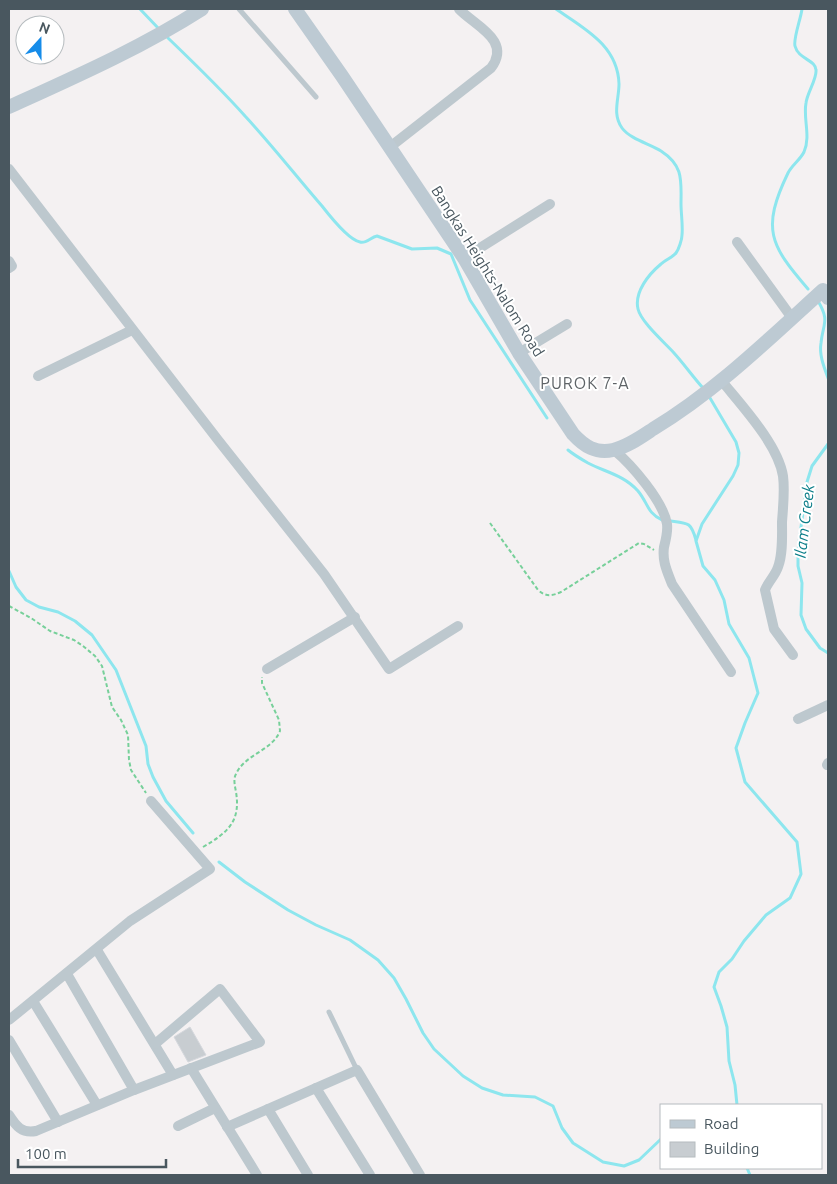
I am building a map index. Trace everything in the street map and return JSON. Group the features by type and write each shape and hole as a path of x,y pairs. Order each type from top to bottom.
{"street":[{"path":"9,107 96,68 165,32 202,9"},
{"name":"Bangkas Heights-Nalom Road","path":"295,9 464,258 520,353 573,434 583,445 592,449 614,450"},
{"path":"390,147 491,68 496,62 498,53 496,44 488,33 458,9"},
{"path":"9,169 132,330 324,574 390,669 458,626"},
{"path":"464,258 550,204"},
{"path":"738,242 792,318"},
{"path":"9,261 12,266 9,268"},
{"path":"731,672 672,584 663,556 667,536 667,523 662,510 636,471 614,450 642,436 681,412 826,291"},
{"path":"520,353 567,324"},
{"path":"38,376 132,330"},
{"path":"721,380 755,423 778,458 784,494 780,555 778,568 765,590 774,629 793,655"},
{"path":"268,669 355,617"},
{"path":"798,719 828,705"},
{"path":"9,1020 130,922 210,869 151,801"},
{"path":"96,950 173,1075"},
{"path":"67,974 134,1090"},
{"path":"9,1115 20,1129 28,1132 36,1131 134,1090 260,1042 220,989 155,1044"},
{"path":"33,1001 97,1106"},
{"path":"9,1040 58,1122"},
{"path":"191,1068 257,1175"},
{"path":"227,1127 357,1070 420,1175"},
{"path":"316,1088 370,1175"},
{"path":"178,1126 216,1108"},
{"path":"268,1110 308,1175"}],"lane":[{"path":"239,9 316,97"},
{"path":"329,1012 357,1070"}],"path":[{"path":"490,523 538,590 545,595 554,595 561,592 639,543 648,546 663,556"},
{"path":"9,606 31,618 50,632 74,640 95,656 102,666 112,707 128,735 131,770 151,801"},
{"path":"195,852 225,833 233,823 238,806 234,784 235,775 247,761 272,743 280,732 279,720 262,683 264,672 268,669"}],"building":[{"path":"190,1027 206,1055 188,1062 174,1037"}],"waterway":[{"path":"140,9 159,29"},
{"path":"556,9 588,31 606,48 613,58 619,84 617,117 622,128 635,138 661,151 674,162 680,175 681,241 676,253 656,268 647,278 640,290 637,303 640,314 648,326 674,353 703,388"},
{"name":"Ilam Creek","path":"802,9 795,46 800,54 813,64 816,70 806,103 807,140 804,152 790,170 780,192 774,209 772,223 778,248 795,274 808,289"},
{"path":"168,38 236,106 334,221 350,237 362,242 377,236 412,249 437,248 451,254 470,300 547,418"},
{"name":"Ilam Creek","path":"818,301 825,318 821,352 828,378"},
{"path":"710,398 736,442 739,453 738,465 702,524 696,541 703,566 715,580 724,600 729,624 749,658 758,693 736,748 745,782 797,842 801,874 790,898 766,915 744,941 732,959 719,972 714,987 727,1027 729,1061 735,1085 737,1104"},
{"name":"Ilam Creek","path":"828,444 812,466 807,482 798,550 798,566 802,583 801,615 806,629 820,648 828,653"},
{"path":"568,450 588,463 627,481 638,491 650,511 662,520"},
{"path":"671,521 688,524 696,540"},
{"path":"9,571 16,587 26,600 39,607 58,612 75,621 92,635 116,670 146,746 148,764 153,777 166,801 193,833"},
{"path":"219,862 245,882 288,910 350,940 378,960 394,978 423,1033 434,1049 463,1076 482,1088 503,1095 535,1097 553,1106 562,1128 573,1143 603,1162 624,1166 639,1160 660,1140"},
{"path":"747,1169 750,1175"}],"district":[{"name":"PUROK 7-A","path":"585,383"}]}
